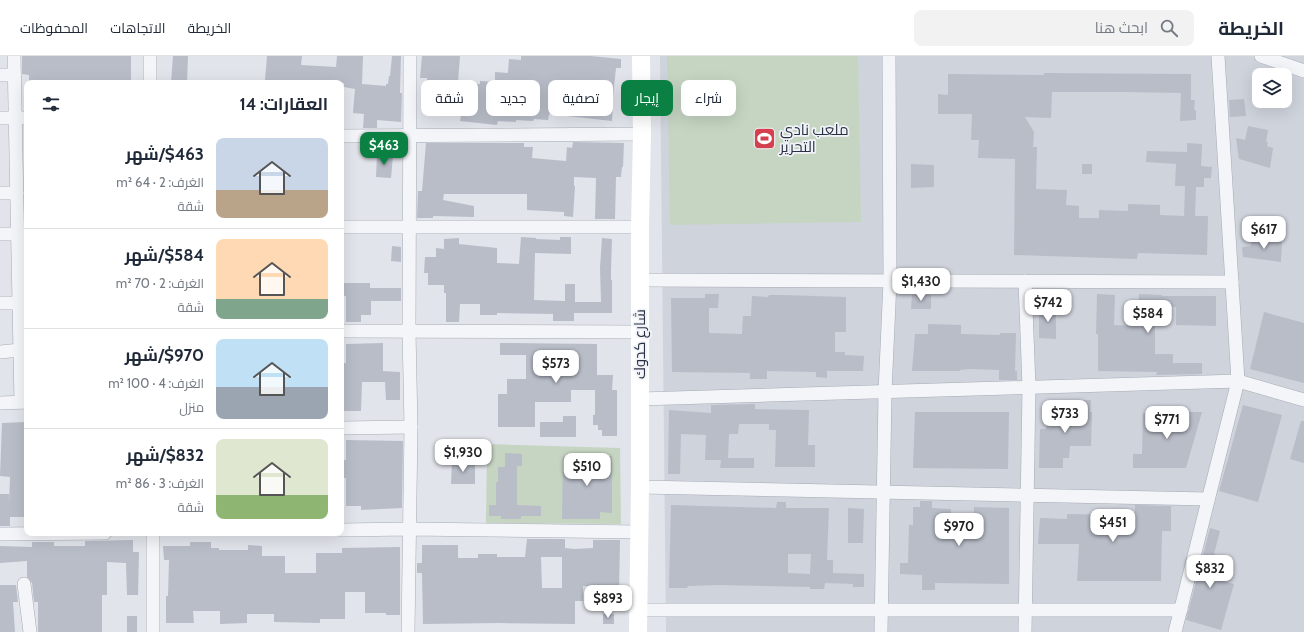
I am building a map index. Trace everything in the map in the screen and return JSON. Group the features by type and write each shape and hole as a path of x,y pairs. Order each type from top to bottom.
{"street":[{"path":"0,403 24,402 20,350 23,325 20,303 21,118 14,75 14,56"},
{"path":"150,56 150,80"},
{"path":"408,632 411,427 409,331 410,56"},
{"name":"شارع كدوك","path":"638,632 637,610 640,487 640,227 642,134 641,56"},
{"path":"881,632 885,392 890,281 889,56"},
{"path":"1175,632 1238,380 1218,56"},
{"path":"1261,56 1304,71"},
{"path":"0,76 14,75"},
{"path":"0,118 21,118"},
{"path":"344,136 642,134"},
{"path":"0,193 20,187"},
{"path":"344,227 640,227"},
{"path":"0,234 21,241"},
{"path":"640,280 1232,282"},
{"path":"1025,632 1029,387 1026,281"},
{"path":"0,303 20,303"},
{"path":"344,331 640,332"},
{"path":"0,352 20,350"},
{"path":"640,399 1238,380 1304,400"},
{"path":"344,428 411,427"},
{"path":"640,487 1208,499"},
{"path":"344,530 409,529 639,532"},
{"path":"0,534 24,534"},
{"path":"153,536 153,632"},
{"path":"24,584 30,632"},
{"path":"637,610 1180,610"}],"shaded area":[{"path":"660,56 1304,56 1304,632 666,632 661,116 673,116 673,80 660,80"}],"green space":[{"name":"ملعب نادي التحرير","path":"667,56 858,56 861,222 670,225 668,116 673,116 673,80 667,80"},
{"path":"487,444 620,448 621,524 486,523"}],"building":[{"path":"22,56 131,56 131,80 29,80 29,75 22,74"},
{"path":"173,56 188,56 187,80 171,80"},
{"path":"267,56 302,56 301,65 336,67 337,56 363,56 362,84 386,86 390,76 392,56 401,56 401,122 377,120 377,128 363,128 364,114 353,113 355,89 344,87 344,80 265,80"},
{"path":"422,56 460,56 458,80 427,80 427,78 420,78"},
{"path":"521,56 591,56 621,59 621,68 616,68 613,96 613,80 548,80 548,120 516,120 516,122 498,121 497,125 460,121 461,116 478,116 478,84 480,84 480,81 486,81 486,116 540,116 540,80 495,80 495,72 508,73 509,59 521,60"},
{"path":"1044,73 1191,74 1191,100 1195,100 1194,110 1196,110 1196,120 1180,121 1181,93 1124,92 1052,92 1051,118 1025,117 1034,132 1033,147 1037,147 1036,189 1067,190 1066,205 1079,206 1079,218 1099,218 1099,210 1128,211 1128,204 1160,205 1160,215 1184,216 1185,186 1175,186 1176,164 1146,162 1147,151 1187,152 1187,143 1202,144 1201,166 1212,167 1211,178 1204,178 1204,187 1196,187 1195,216 1208,216 1207,255 1138,253 1137,259 1014,255 1015,159 978,158 979,140 971,140 972,114 938,114 938,94 948,95 948,74 1044,75"},
{"path":"1244,99 1246,116 1230,117 1229,100"},
{"path":"567,116 612,116 612,121"},
{"path":"1248,126 1268,130 1266,142 1268,142 1267,146 1273,148 1270,168 1239,159 1236,138 1245,140"},
{"path":"573,142 624,143 621,177 616,177 615,219 595,219 596,178 574,177 575,186 573,217 564,216 564,212 527,210 527,194 444,194 443,200 474,206 474,217 433,216 433,218 417,218 418,191 422,191 426,143 524,143 524,147 533,147 532,158 566,161 567,147 572,148"},
{"path":"377,155 393,156 391,178 376,177"},
{"path":"911,164 934,165 934,187 911,188"},
{"path":"1082,164 1092,164 1092,174 1082,174"},
{"path":"521,237 560,240 560,237 571,237 571,254 535,253 534,300 565,301 565,284 575,284 575,302 601,302 600,268 602,238 612,239 612,313 574,313 574,321 553,321 553,314 497,313 497,315 480,315 480,304 460,304 459,322 446,322 446,293 444,293 444,285 428,285 428,273 424,273 425,257 436,257 436,248 444,249 444,239 459,238 459,244 497,248 497,263 519,264"},
{"path":"1252,237 1282,241 1281,262 1243,257 1242,247 1251,246"},
{"path":"392,246 401,247 401,262 391,261"},
{"path":"344,283 370,283 370,288 401,288 401,301 371,301 371,315 361,315 361,322 346,322 346,296 344,296"},
{"path":"705,294 719,294 718,308 709,308 709,333 742,334 743,316 751,316 752,296 768,297 769,295 783,295 846,297 846,332 835,332 835,352 845,352 845,355 864,356 863,371 827,371 827,378 816,377 816,372 767,371 767,379 750,379 750,373 672,372 671,298 705,298"},
{"path":"1097,294 1115,295 1114,325 1138,326 1139,294 1162,296 1216,296 1216,326 1176,325 1176,307 1155,306 1155,354 1173,354 1173,363 1202,363 1202,374 1156,375 1157,372 1098,371 1098,334 1096,334"},
{"path":"912,295 931,295 931,309 911,309"},
{"path":"1039,307 1056,308 1056,339 1039,338"},
{"path":"1264,312 1304,323 1304,383 1250,369"},
{"path":"928,324 961,325 961,334 999,335 1001,333 1016,333 1015,371 1017,371 1017,380 999,380 999,370 971,369 960,371 912,371 915,334 928,334"},
{"path":"383,343 383,371 400,372 400,400 386,400 385,382 362,382 361,411 344,411 344,363 346,363 346,344"},
{"path":"500,343 597,344 597,375 613,375 612,390 617,390 617,436 602,436 602,430 598,430 598,425 593,425 593,415 595,415 595,390 571,390 571,402 535,402 535,427 498,427 498,394 507,394 507,379 526,379 526,355 500,355"},
{"path":"1078,400 1091,400 1091,446 1070,446 1069,458 1063,458 1063,468 1039,468 1040,429 1046,429 1048,410 1078,410"},
{"path":"755,404 755,409 809,410 808,445 815,445 815,467 775,467 776,430 769,430 769,424 739,424 738,434 729,434 728,458 754,458 754,468 720,468 721,460 705,460 706,435 681,434 680,474 668,474 669,410 711,413 711,405"},
{"path":"1243,405 1282,415 1258,502 1219,491"},
{"path":"915,412 1009,412 1008,469 913,468"},
{"path":"1202,412 1186,468 1133,468 1133,454 1142,454 1143,413"},
{"path":"563,416 576,416 576,437 540,437 540,422 563,422"},
{"path":"1301,421 1304,421 1304,463 1290,459"},
{"path":"24,422 24,517 10,517 10,526 0,526 0,494 9,494 9,503 10,477 0,476 2,423"},
{"path":"346,440 403,441 402,508 361,510 361,506 346,506 346,478 344,478 344,460 346,460"},
{"path":"505,453 522,454 522,466 517,466 517,505 541,506 541,516 521,516 521,519 501,519 501,516 489,516 489,505 496,505 496,482 498,482 498,467 505,467"},
{"path":"612,456 612,513 600,512 600,519 562,519 563,457"},
{"path":"452,461 475,461 475,484 451,484"},
{"path":"920,501 932,501 932,508 951,509 951,517 974,517 974,507 1009,508 1009,584 935,583 935,590 922,590 922,575 900,574 900,563 908,563 909,525 913,525 913,507 920,507"},
{"path":"777,502 786,502 786,508 829,508 827,560 833,560 833,573 864,574 864,587 853,587 853,584 825,583 824,589 810,589 810,587 719,585 669,588 671,505 776,508","holes":["788,554 811,554 810,574 788,573"]},
{"path":"1135,505 1171,506 1171,531 1162,531 1161,581 1077,581 1079,544 1038,544 1040,518 1067,519 1067,514 1135,515"},
{"path":"848,508 864,509 863,543 848,543"},
{"path":"1210,528 1220,531 1214,554 1222,556 1215,579 1234,584 1221,630 1186,620"},
{"path":"527,539 565,539 565,548 574,549 593,548 593,540 620,540 619,593 606,593 606,586 583,586 583,601 575,601 575,624 423,624 422,573 417,573 417,563 422,563 422,545 458,545 458,558 478,558 478,554 497,554 497,557 525,557","holes":["541,557 562,557 562,588 542,588"]},
{"path":"133,540 133,552 139,552 138,595 127,595 126,563 107,562 107,595 102,595 102,632 38,632 38,602 34,602 32,583 27,577 27,561 0,563 0,546 32,547 32,542 54,542 54,546 85,546 85,541"},
{"path":"190,542 211,542 211,548 219,548 219,550 248,550 248,545 262,546 262,556 285,556 285,573 316,573 316,553 342,553 342,548 400,547 400,615 365,613 365,592 345,592 345,619 320,619 320,623 274,622 274,614 247,614 247,623 220,624 220,611 193,611 194,623 166,623 166,596 168,596 169,560 164,560 163,546 190,546"},
{"path":"0,585 16,585 18,602 13,602 15,632 0,632"},
{"path":"603,614 614,614 614,624 603,624"},
{"path":"127,616 137,616 137,632 127,632"}],"place":[{"name":"ملعب نادي التحرير","path":"764,139"}]}
